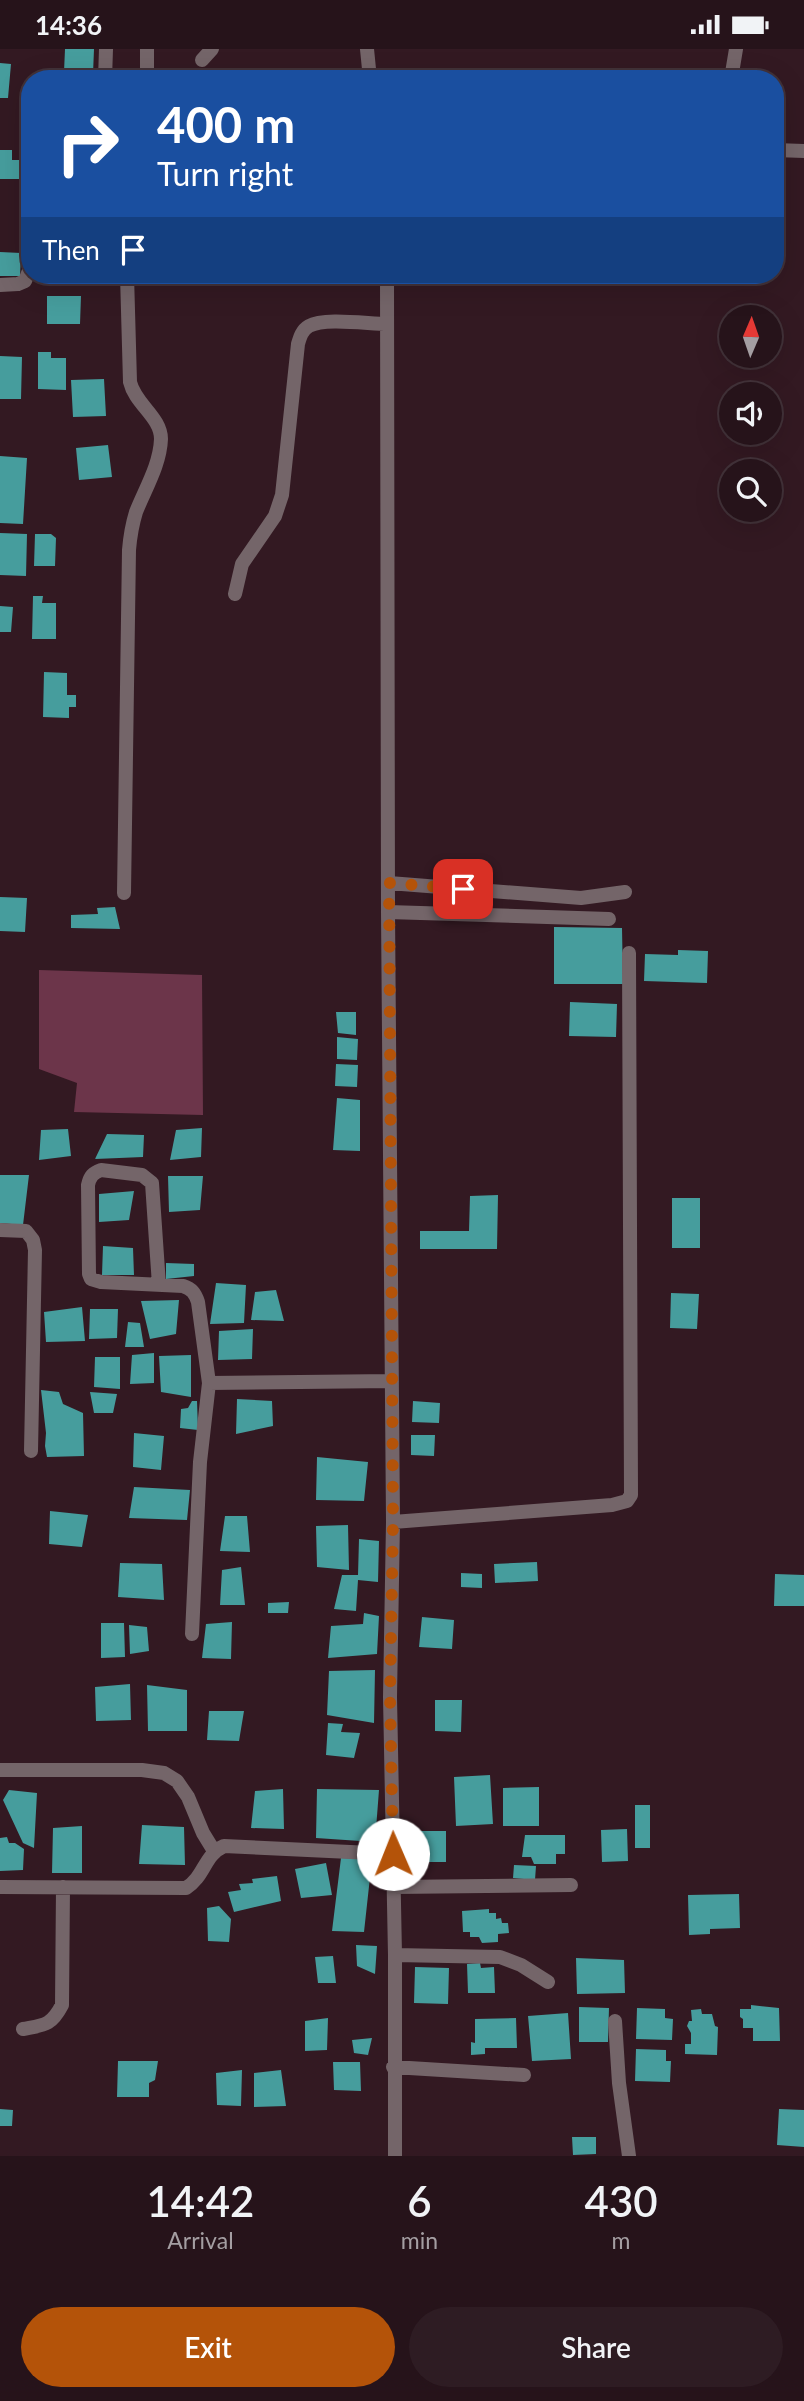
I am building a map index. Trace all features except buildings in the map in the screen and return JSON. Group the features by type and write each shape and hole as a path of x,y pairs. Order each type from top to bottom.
{"street":[{"path":"105,70 106,49"},
{"path":"147,49 147,70"},
{"path":"367,49 369,70"},
{"path":"732,70 736,49"},
{"path":"784,150 804,151"},
{"path":"0,285 21,283"},
{"path":"124,893 129,551 132,525 152,474 161,438 157,424 133,395 130,382 127,284"},
{"path":"387,284 393,1521 390,1697 395,1955 394,2156"},
{"path":"235,594 242,564 275,516 282,495 301,333 310,324 387,324"},
{"path":"389,883 581,898 625,892"},
{"path":"388,912 609,919"},
{"path":"393,1521 612,1505 627,1501 631,1495 629,953"},
{"path":"159,1285 152,1183 142,1175 101,1170 95,1173 89,1177 88,1185 91,1279 101,1282 159,1285 183,1286 195,1294 209,1383 200,1462 192,1634"},
{"path":"0,1230 26,1231 33,1240 35,1250 32,1451"},
{"path":"209,1383 392,1381"},
{"path":"0,1770 142,1770 164,1773 177,1781 188,1797 202,1833 214,1851"},
{"path":"0,1887 186,1888 196,1882 214,1851 224,1846 393,1854"},
{"path":"393,1887 572,1885"},
{"path":"23,2029 48,2024 56,2017 62,2005 63,1887"},
{"path":"395,1955 500,1957 521,1965 548,1982"},
{"path":"615,2021 619,2083 629,2156"},
{"path":"393,2067 524,2075"}],"shaded area":[{"path":"39,970 202,975 203,1115 74,1112 77,1083 39,1069"}],"route":[{"path":"393,1854 390,1697 393,1521 389,883 463,889"}]}
